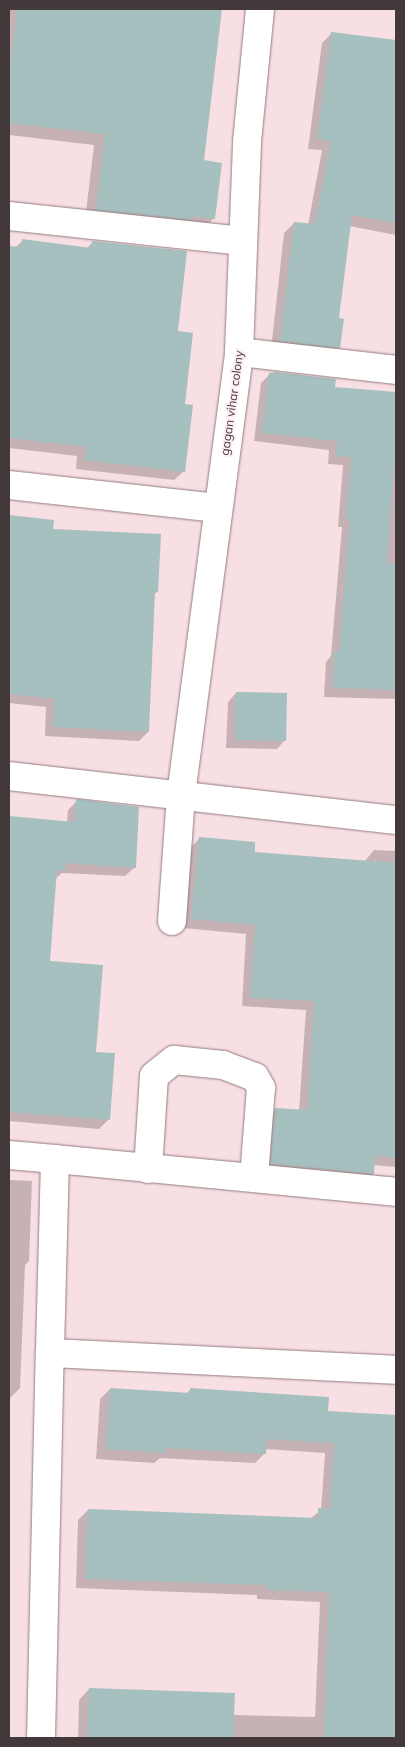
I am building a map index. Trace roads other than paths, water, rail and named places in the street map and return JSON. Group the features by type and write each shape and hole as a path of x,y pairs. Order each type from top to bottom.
{"street":[{"name":"gagan vihar colony","path":"172,921 181,795 217,508 239,352 250,89 260,9"},
{"path":"9,216 243,241"},
{"path":"239,352 396,370"},
{"path":"9,485 217,508"},
{"path":"9,776 396,820"},
{"path":"148,1169 154,1076 174,1060 224,1065 254,1078 261,1088 254,1177"},
{"path":"9,1155 396,1192"},
{"path":"41,1738 55,1159"},
{"path":"50,1353 396,1370"}]}
